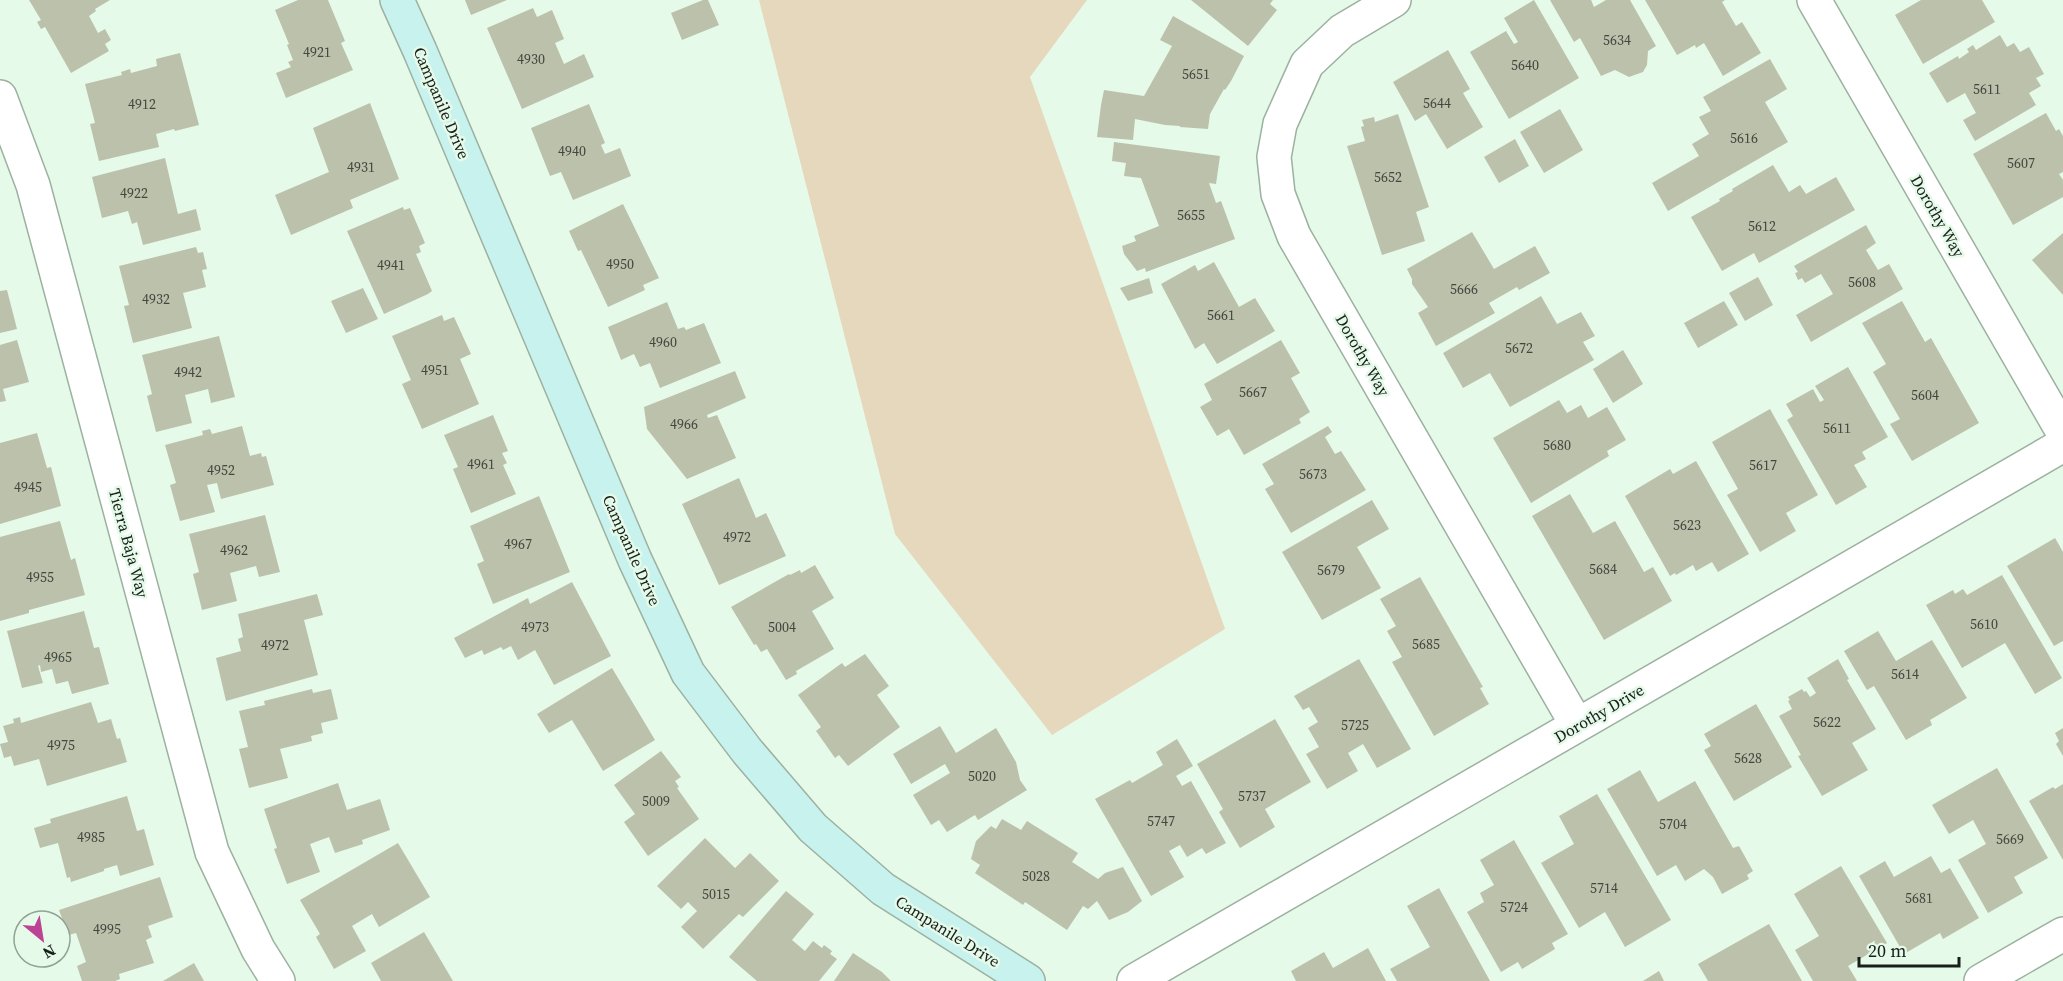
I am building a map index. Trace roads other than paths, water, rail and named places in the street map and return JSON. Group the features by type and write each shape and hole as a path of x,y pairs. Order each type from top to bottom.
{"street":[{"name":"Campanile Drive","path":"397,0 635,560 688,673 747,751 813,828 883,889 1028,981"},
{"name":"Dorothy Way","path":"1394,0 1342,32 1307,64 1280,124 1274,157 1278,194 1294,236 1577,725"},
{"name":"Dorothy Way","path":"1814,0 2063,432"},
{"name":"Tierra Baja Way","path":"0,97 33,186 212,852 258,949 278,981"},
{"name":"Dorothy Drive","path":"1134,981 2063,445"},
{"path":"1981,981 2063,934"}]}
